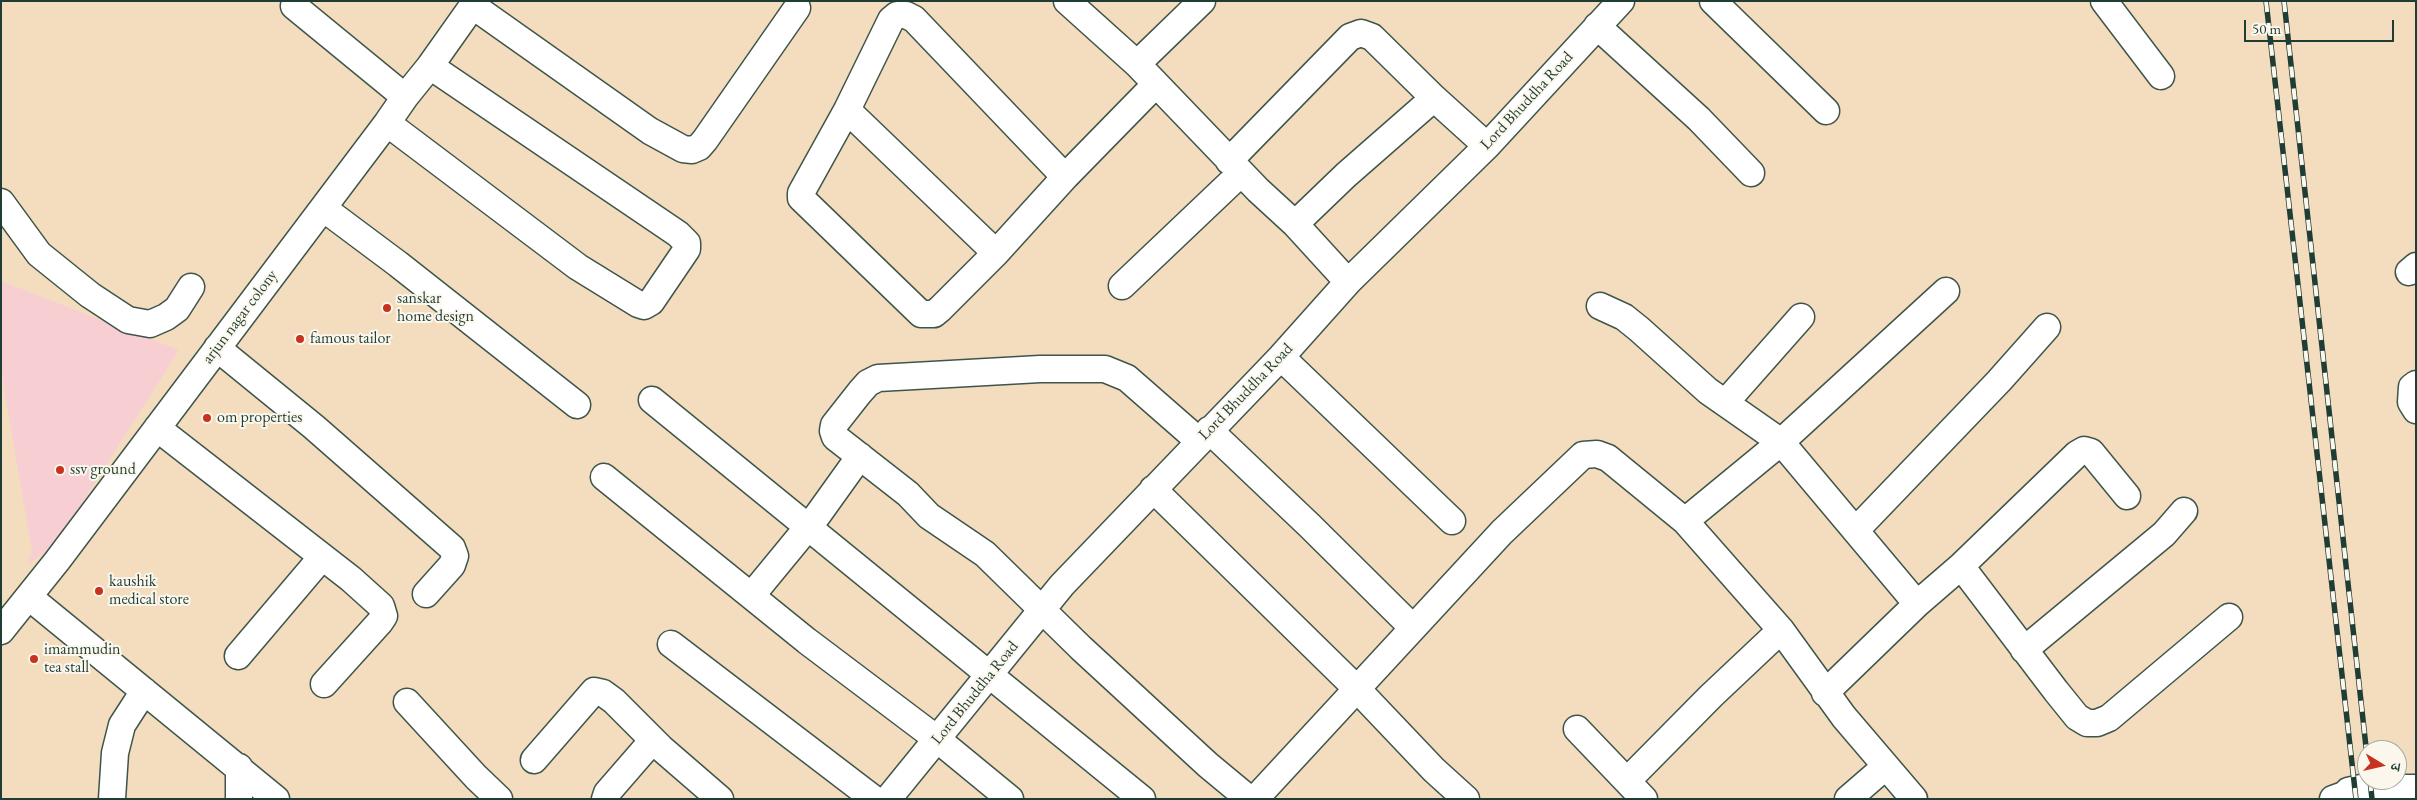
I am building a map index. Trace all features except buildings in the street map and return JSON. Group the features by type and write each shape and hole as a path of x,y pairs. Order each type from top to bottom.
{"street":[{"path":"1067,1 1137,64 1235,167 1295,224 1348,282"},
{"path":"1137,64 1202,1"},
{"path":"1713,1 1826,111"},
{"path":"2104,1 2161,76"},
{"path":"474,4 650,131 683,149 692,150 699,147 705,140 797,8"},
{"name":"arjun nagar colony","path":"1,631 29,598 388,123 474,4"},
{"path":"294,6 405,97"},
{"path":"1607,10 1699,119 1751,173"},
{"name":"Lord Bhuddha Road","path":"902,794 937,739 1062,585 1281,356 1348,282 1487,146 1607,10"},
{"path":"1065,177 921,25 906,15 897,15 891,20 848,110 801,193 801,198 917,311 926,315 934,314 996,253 1065,177 1155,85"},
{"path":"1122,286 1235,167 1350,37 1355,34 1372,37 1434,98 1487,146"},
{"path":"388,123 578,267 638,304 644,306 651,302 687,249 687,243 678,234 430,66"},
{"path":"1295,224 1346,175 1434,98"},
{"path":"848,110 996,253"},
{"path":"1,202 39,254 90,295 128,320 150,324 166,318 177,309 191,287"},
{"path":"323,208 398,264 577,405"},
{"path":"1685,521 1782,442 1946,290"},
{"path":"1600,306 1624,317 1708,391 1782,442 1917,604"},
{"path":"1725,404 1801,317"},
{"path":"1856,530 1999,381 2047,327"},
{"path":"217,348 314,427 452,548 455,556 452,565 426,594"},
{"path":"1281,356 1452,521"},
{"path":"1249,799 1201,759 1081,648 985,554 929,516 908,494 835,437 833,431 834,424 868,382 878,378 1040,369 1105,369 1114,371 1137,385 1204,436 1282,499 1413,628"},
{"path":"2416,384 2412,387 2411,402 2416,410"},
{"path":"652,400 1142,799"},
{"path":"157,428 322,557 381,606 384,616 324,684"},
{"path":"1825,693 2077,454 2084,450 2091,452 2127,496"},
{"path":"1255,799 1518,515 1583,454 1598,454 1608,458 1685,521 1781,630 1825,693 1884,766 1914,799"},
{"path":"752,595 808,528 860,456"},
{"path":"604,477 807,641 937,739 1010,799"},
{"path":"1153,489 1357,690 1434,770 1466,799"},
{"path":"2024,650 2164,534 2184,511"},
{"path":"238,656 322,557"},
{"path":"1961,566 2077,717 2087,723 2097,723 2109,718 2229,617"},
{"path":"29,598 276,799"},
{"path":"1577,729 1636,790 1705,702 1781,630"},
{"path":"671,644 874,799"},
{"path":"112,799 115,753 122,725 144,691"},
{"path":"534,760 594,691 603,693 614,701 653,740 720,799"},
{"path":"407,702 476,777 499,799"},
{"path":"605,799 607,793 653,740"},
{"path":"1848,799 1884,766"},
{"path":"239,767 239,799"},
{"path":"2333,799 2355,791 2348,791 2370,786 2368,788 2416,788"}],"shaded area":[{"name":"ssv ground","path":"1,281 179,350 55,546 27,565 32,551 1,364"}],"railway":[{"path":"2266,1 2356,799"},
{"path":"2284,1 2365,740"},
{"path":"2371,790 2372,799"}],"place":[{"name":"sanskar home design","path":"387,308"},
{"name":"famous tailor","path":"300,339"},
{"name":"om properties","path":"207,418"},
{"name":"ssv ground","path":"60,470"},
{"name":"kaushik medical store","path":"99,591"},
{"name":"imammudin tea stall","path":"34,659"}]}
